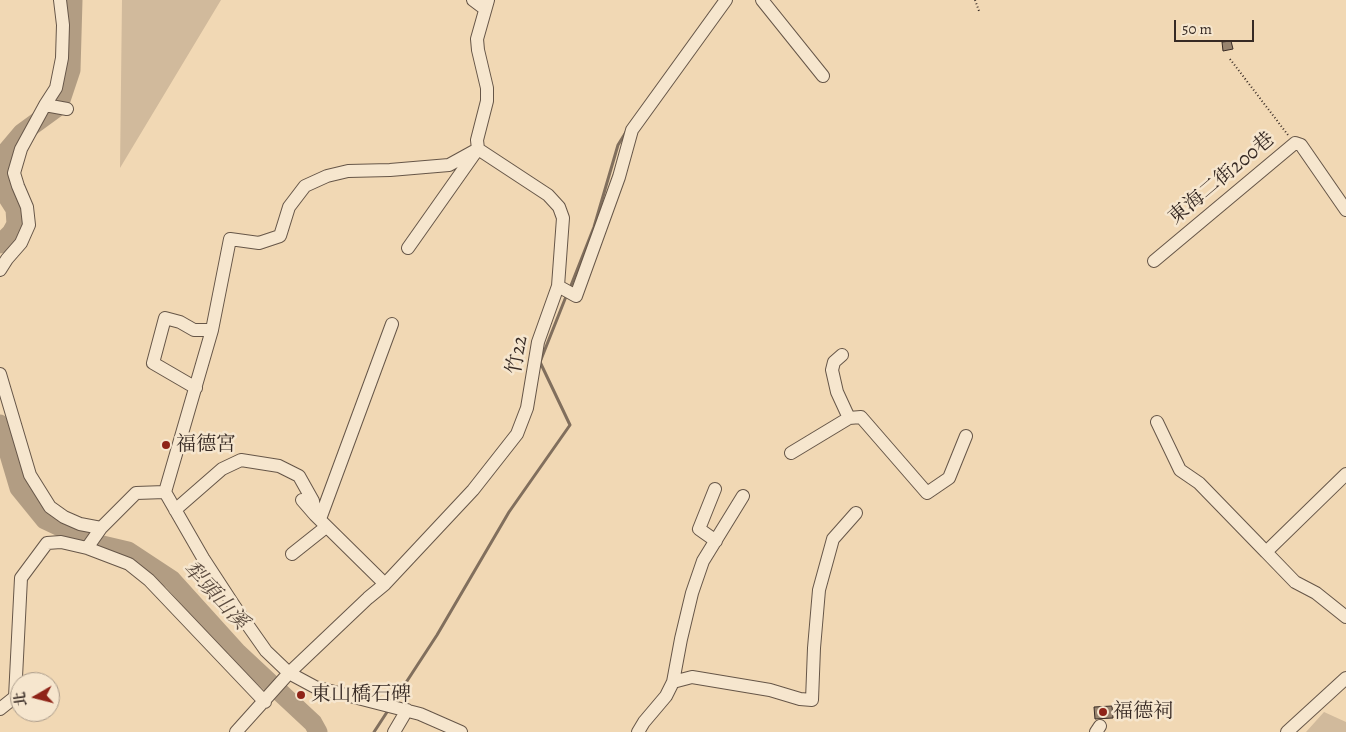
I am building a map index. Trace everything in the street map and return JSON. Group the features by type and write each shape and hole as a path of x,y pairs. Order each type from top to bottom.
{"street":[{"path":"0,270 6,259 20,243 29,225 27,207 14,172 21,149 37,120 48,106 56,88 62,58 63,25 60,0"},
{"path":"408,248 478,149 478,140 487,101 487,88 477,40 487,5 473,0"},
{"path":"558,286 576,296 619,177 632,130 726,0"},
{"path":"762,0 823,76"},
{"path":"48,106 67,109"},
{"name":"東海二街200巷","path":"1154,260 1295,143 1301,145 1346,210"},
{"path":"461,732 420,714 315,687 289,673 266,651 246,622 204,558 166,492 212,330 230,239 259,244 280,236 289,206 305,186 327,176 348,170 390,170 449,165 478,149"},
{"name":"竹22","path":"236,732 265,702 289,673 385,584 473,490 517,434 527,408 538,342 558,286 563,218 559,206 548,195 478,149"},
{"path":"196,388 153,363 165,318 180,322 194,330 212,330"},
{"path":"292,554 321,520 392,324"},
{"path":"842,355 834,362 832,370 837,392 849,418"},
{"path":"0,374 30,474 41,494 50,507 64,517 80,524 101,528"},
{"path":"791,453 849,418 861,417 927,493 948,478 966,436"},
{"path":"1157,422 1180,470 1199,483 1295,582 1316,593 1346,617"},
{"path":"175,510 222,469 241,460 279,466 299,476 321,520"},
{"path":"1266,552 1346,474"},
{"path":"715,489 699,529 716,541"},
{"path":"87,548 101,528 136,493 166,492"},
{"path":"638,732 666,696 673,682 692,593 703,561 744,496"},
{"path":"302,500 385,584"},
{"path":"673,682 692,677 770,690 800,700 812,700 819,590 833,539 856,513"},
{"path":"0,709 15,697 21,578 47,543 62,542 87,548 129,564 149,580 265,702"},
{"path":"1287,732 1346,678"},
{"path":"394,732 407,710"}],"path":[{"path":"974,0 980,12"},
{"path":"1230,60 1295,143"}],"shaded area":[{"path":"122,0 221,0 120,168"},
{"path":"1324,712 1346,722 1346,732 1306,732"}],"building":[{"path":"1231,41 1233,49 1223,51 1222,42"},
{"name":"福德祠","path":"1112,706 1113,718 1095,719 1094,707"}],"waterway":[{"name":"犁頭山溪","path":"0,244 11,233 16,224 15,209 1,184 1,166 5,153 22,133 59,106 71,70 73,0"},
{"path":"570,288 594,227 618,145 626,132"},
{"path":"392,704 437,635 509,512 570,425 540,362 567,294"},
{"name":"犁頭山溪","path":"0,424 19,488 45,520 94,543 128,551 172,580 238,653 313,723 318,732"},
{"path":"374,732 389,709"}],"place":[{"name":"福德宮","path":"166,445"},
{"name":"東山橋石碑","path":"301,695"},
{"name":"福德祠","path":"1103,712"}]}
